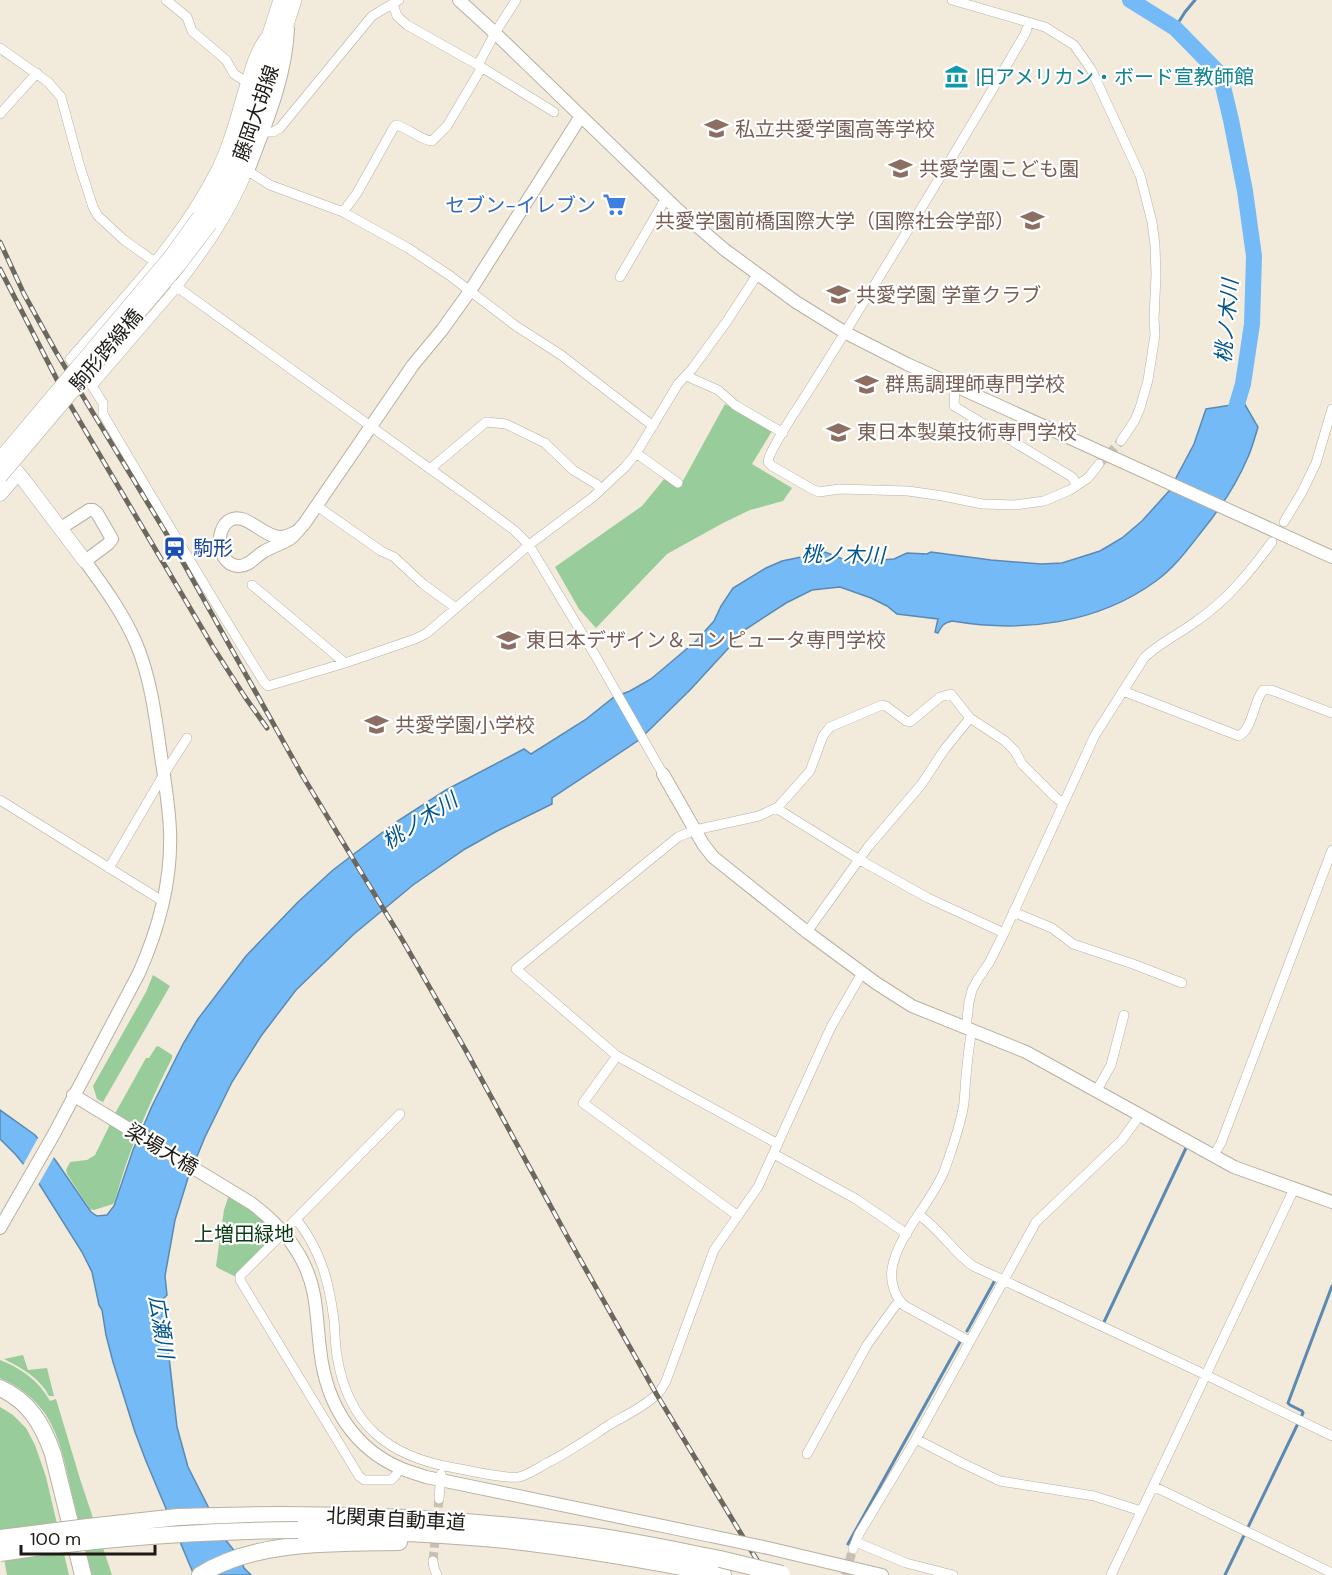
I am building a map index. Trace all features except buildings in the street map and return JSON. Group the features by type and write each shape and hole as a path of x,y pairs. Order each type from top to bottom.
{"highway":[{"path":"0,1388 27,1405 47,1437 83,1575"},
{"path":"0,1398 15,1406 31,1424 42,1448 75,1575"},
{"name":"北関東自動車道","path":"0,1553 117,1539 243,1530 363,1515 425,1518 584,1534 721,1567"},
{"path":"0,1527 88,1518 178,1517"},
{"name":"北関東自動車道","path":"0,1538 178,1517 295,1522 513,1541 580,1549 656,1562 785,1574"},
{"path":"200,1575 245,1555 279,1548 306,1546 424,1542 580,1549"}],"main road":[{"name":"藤岡大胡線","path":"205,220 233,149 281,0"},
{"name":"藤岡大胡線","path":"205,220 229,190 244,154 294,0"},
{"name":"駒形跨線橋","path":"0,459 205,220"},
{"name":"駒形跨線橋","path":"0,476 179,264 205,220"},
{"path":"0,459 18,473 85,561"},
{"path":"0,494 18,473"}],"street":[{"path":"166,0 187,17 192,31 226,60 234,74 247,79"},
{"path":"459,0 666,198 725,250 796,302 846,333 907,364 1332,557"},
{"path":"343,212 357,193 396,124 427,141 432,141 447,126 480,66 495,33 516,0"},
{"path":"952,0 1045,27 1074,45 1086,61 1140,175 1152,222 1156,275 1155,335 1148,380 1140,408 1136,420 1121,441"},
{"path":"263,132 273,132 280,128 372,16 396,2 397,16 401,21 554,112"},
{"path":"92,386 177,287 229,213 263,132 284,68 289,19"},
{"path":"1028,23 1026,33 961,144 768,457 768,462 819,492 839,489 908,492 982,504 1015,505 1044,501 1077,485 1088,478 1099,464"},
{"path":"271,33 258,47 216,169 200,201 155,262 70,359 103,403 104,414 109,424 220,612 268,686 345,663 427,633 529,544 601,489 625,467 636,453 675,389 727,321 758,275"},
{"path":"0,48 37,73 61,97 80,166 98,216 124,240 155,262 177,287 514,530 529,544 596,655 695,830 713,857 807,932 876,983 912,1006 1026,1052 1241,1170 1332,1202"},
{"path":"0,114 37,73"},
{"path":"298,531 289,535 275,536 243,519 236,518 231,519 225,525 220,533 219,542 226,559 231,564 239,566 247,564 278,544 289,540 298,531 310,517 413,365 470,291 581,116"},
{"path":"248,171 270,185 343,212 408,248 561,356 653,426"},
{"path":"620,276 666,198"},
{"path":"687,375 718,390 735,405 783,433"},
{"path":"956,386 954,406 1072,477 1077,485"},
{"path":"1284,522 1316,463 1332,408"},
{"path":"430,469 486,422 506,424 545,443 573,471 601,489"},
{"path":"636,453 678,483"},
{"path":"317,506 381,551 394,557 423,584 456,608"},
{"path":"0,1228 54,1134 139,973 164,902 169,863 170,832 164,774 156,714 142,659 122,614 85,561 112,539 93,510 89,510 61,528"},
{"path":"969,1341 914,1312 900,1302 891,1278 895,1257 945,1169 959,1125 963,1104 969,1002 972,990 1004,933 1095,735 1139,665 1148,654 1199,620 1226,598 1272,542"},
{"path":"252,585 345,663"},
{"path":"1123,691 1239,736 1246,730 1257,699 1263,690 1271,690 1332,712"},
{"path":"778,1144 617,1056 516,969 678,837 695,830 759,816 776,808 785,801 810,771 823,736 835,724 884,705 906,722 910,722 940,697 951,694 970,718 1005,741 1015,751 1022,764 1064,803"},
{"path":"807,932 858,859 921,785 944,750 970,718"},
{"path":"109,868 187,738"},
{"path":"0,800 164,902"},
{"path":"776,808 858,859 928,898 1004,933"},
{"path":"1213,1156 1221,1143 1332,850"},
{"path":"1013,912 1052,928 1073,944 1140,966 1182,983"},
{"path":"400,1114 294,1221 309,1238 325,1272 334,1320 336,1355 347,1396 366,1425 381,1439 416,1459 500,1476 519,1477 556,1458 657,1395 666,1381 714,1250 759,1187 839,1011 862,972"},
{"path":"1097,1090 1111,1065 1124,1015"},
{"path":"617,1056 583,1103 738,1216"},
{"name":"梁場大橋","path":"73,1095 251,1203 280,1228 294,1246 314,1294 321,1361 332,1401 344,1422 361,1442 381,1458 400,1468 441,1481 548,1501 882,1575"},
{"path":"953,1575 906,1563 855,1545 1036,1222 1121,1141 1140,1115"},
{"path":"774,1154 856,1200 907,1234"},
{"path":"1111,1575 1294,1189"},
{"path":"920,1215 930,1222 969,1263 1332,1436"},
{"path":"279,1237 240,1276 240,1280 357,1473 364,1480 392,1480 400,1468"},
{"path":"807,1454 867,1345 900,1302"},
{"path":"916,1439 1000,1481 1095,1496 1141,1511"},
{"path":"439,1499 443,1466"},
{"path":"1152,1486 1329,1570"},
{"path":"434,1562 437,1575"}],"green space":[{"path":"725,404 772,431 752,464 792,488 783,501 750,510 667,554 596,628 579,609 555,567 642,506 665,478 679,488"},
{"path":"153,975 170,986 103,1102 97,1099 93,1086 146,992"},
{"path":"158,1046 172,1055 172,1058 140,1128 115,1201 113,1204 94,1210 90,1209 66,1170 70,1162 87,1160 95,1155 146,1058 149,1058"},
{"name":"上増田緑地","path":"229,1195 254,1212 277,1234 236,1277 216,1266 224,1210"},
{"path":"23,1355 28,1370 47,1368 54,1396 49,1396 30,1374 4,1359"},
{"path":"0,1360 29,1376 50,1401 56,1399 112,1575 92,1575 56,1433 42,1409 31,1398 13,1384 0,1378"},
{"path":"0,1407 13,1415 26,1428 35,1445 46,1477 69,1575 7,1575 0,1536"}],"water":[{"name":"広瀬川","path":"1244,403 1258,427 1244,467 1222,505 1175,564 1163,576 1133,596 1084,616 1058,622 1006,626 952,621 943,625 938,633 935,632 938,619 897,614 871,598 840,587 812,590 786,603 746,629 690,690 639,740 552,798 552,804 465,849 413,885 354,934 296,990 261,1036 232,1082 205,1137 188,1178 175,1220 165,1276 167,1295 164,1298 177,1427 188,1467 224,1538 251,1575 194,1575 135,1432 113,1362 92,1272 38,1182 0,1139 0,1110 35,1135 91,1212 97,1216 107,1215 114,1206 133,1150 152,1106 198,1019 246,956 298,902 333,870 396,822 446,790 524,749 531,754 585,720 614,697 651,679 696,641 714,621 733,588 782,561 825,552 850,562 856,562 869,559 894,559 907,553 927,554 931,552 1041,564 1062,563 1100,551 1122,538 1142,521 1169,491 1194,444 1206,409"}],"pier":[{"path":"39,1136 55,1155 37,1187 22,1167"}],"waterway":[{"name":"桃ノ木川","path":"1130,0 1175,28 1220,74 1231,120 1245,191 1254,256 1252,324 1243,384 1231,424"},
{"path":"1175,28 1195,0"},
{"path":"1104,1322 1186,1148"},
{"path":"967,1331 994,1282"},
{"path":"1225,1575 1303,1413 1288,1403 1332,1286"},
{"path":"848,1544 960,1342"}],"tunnel":[{"path":"1099,464 1121,441"},
{"path":"433,1561 439,1499"},
{"path":"845,1575 853,1549"}],"railway":[{"path":"0,242 24,294 56,352 175,548 302,775 403,941 465,1049 657,1395 766,1575"},
{"path":"0,269 69,403 213,647 267,728"}],"place":[{"name":"旧アメリカン・ボード宣教師館","path":"957,77"},
{"name":"私立共愛学園高等学校","path":"717,129"},
{"name":"共愛学園こども園","path":"901,169"},
{"name":"セブン-イレブン","path":"614,205"},
{"name":"共愛学園前橋国際大学（国際社会学部）","path":"1033,221"},
{"name":"共愛学園 学童クラブ","path":"838,295"},
{"name":"群馬調理師専門学校","path":"867,384"},
{"name":"東日本製菓技術専門学校","path":"839,432"},
{"name":"駒形","path":"175,548"},
{"name":"東日本デザイン＆コンピュータ専門学校","path":"508,640"},
{"name":"共愛学園小学校","path":"377,725"}]}
